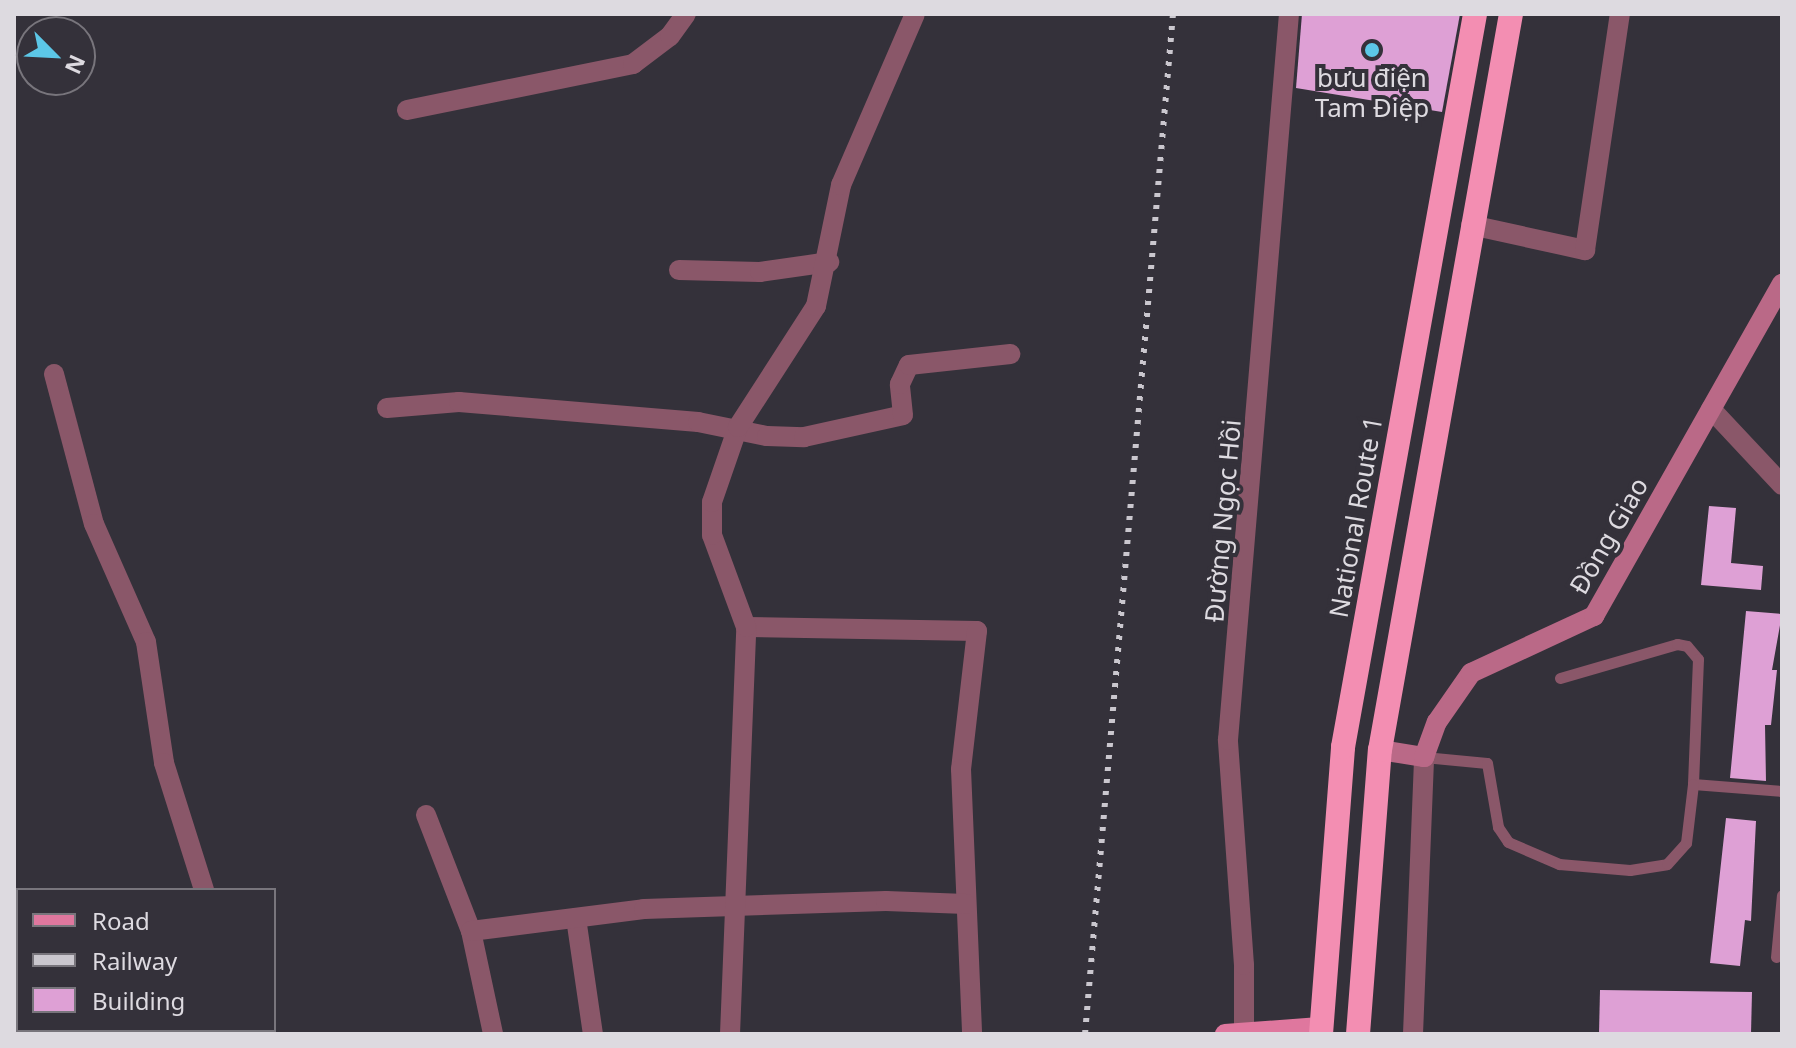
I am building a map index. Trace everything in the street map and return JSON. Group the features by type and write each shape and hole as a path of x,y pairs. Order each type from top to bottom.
{"highway":[{"name":"National Route 1","path":"1320,1030 1343,747 1475,14"},
{"path":"1320,1030 1358,1029 1380,750 1471,225 1511,14"}],"main road":[{"name":"Đồng Giao","path":"1424,757 1437,722 1471,673 1594,616 1782,284"},
{"path":"1380,750 1424,757"},
{"path":"1238,1033 1320,1030"}],"street":[{"path":"407,110 633,64 670,36 686,14"},
{"path":"730,1034 746,627 712,535 712,502 738,427 816,306 829,262 841,185 915,14"},
{"name":"Đường Ngọc Hồi","path":"1238,1033 1244,965 1228,740 1289,14"},
{"path":"1471,225 1585,250 1620,14"},
{"path":"679,270 760,272 829,262"},
{"path":"387,408 459,402 738,427 767,436 804,437 903,415 900,384 909,365 1010,354"},
{"path":"54,374 94,524 146,642 164,763 203,888"},
{"path":"1711,409 1782,485"},
{"path":"746,627 977,631 961,769 972,1034"},
{"path":"1413,1034 1424,757"},
{"path":"426,815 471,931 493,1034"},
{"path":"471,931 576,918 735,907 966,904"},
{"path":"576,918 593,1034"}],"lane":[{"path":"1424,757 1487,763 1498,827 1508,842 1559,864 1641,870 1667,864 1686,843 1693,784 1695,652 1677,644 1560,678"},
{"path":"1693,784 1782,791"},
{"path":"1776,957 1782,895"}],"building":[{"name":"bưu điện Tam Điệp","path":"1302,14 1460,14 1442,112 1296,88"},
{"path":"1709,506 1736,508 1731,563 1763,566 1761,590 1701,585"},
{"path":"1746,611 1782,614 1772,670 1777,670 1771,725 1765,725 1766,781 1730,778"},
{"path":"1726,818 1756,821 1751,921 1745,920 1740,966 1710,963"},
{"path":"1600,990 1752,992 1751,1034 1599,1034"}],"railway":[{"path":"1085,1034 1173,14"}],"place":[{"name":"bưu điện Tam Điệp","path":"1372,50"}]}
